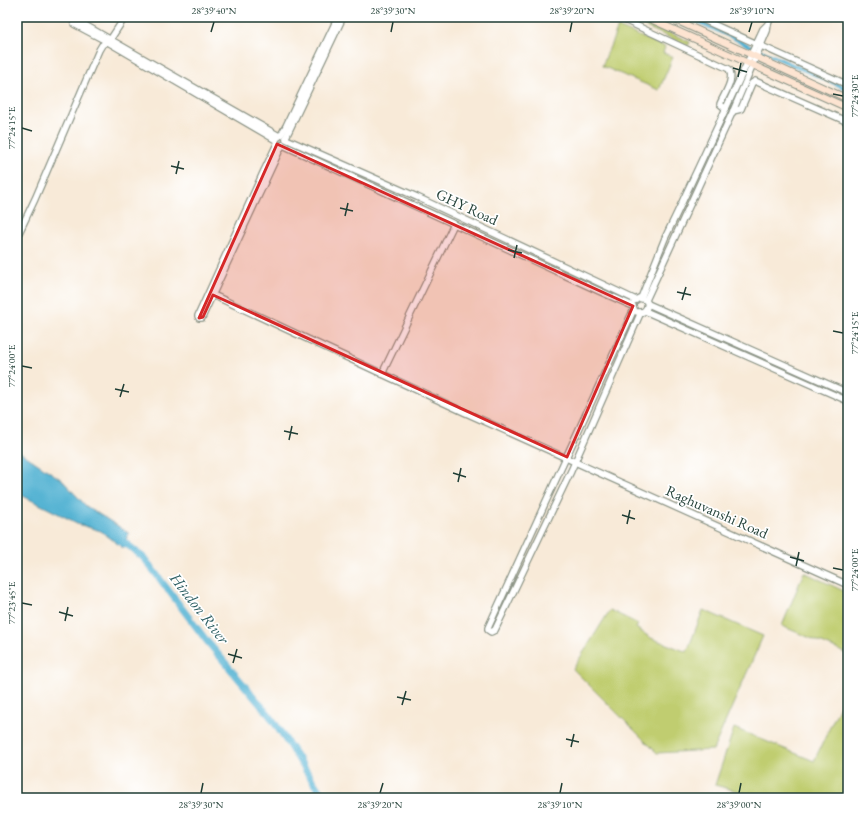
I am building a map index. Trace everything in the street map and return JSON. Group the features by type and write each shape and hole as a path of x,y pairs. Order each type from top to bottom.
{"main road":[{"path":"646,17 848,108"},
{"path":"669,17 756,50 848,99"}],"street":[{"path":"17,237 35,199 99,50 102,45 109,41 125,17"},
{"path":"338,17 281,140 213,295 202,317 199,318 198,316 261,178 281,140 344,17"},
{"path":"618,17 730,69 731,79 720,104 726,109"},
{"path":"697,17 756,50 848,85"},
{"path":"750,64 726,109 665,238 643,301 643,312 576,462 495,630 491,632 488,628 567,457 633,308 643,301 717,147 733,111 756,50 767,31 771,17"},
{"path":"109,41 74,24 73,20 76,20 109,41 281,140"},
{"path":"733,111 741,109 752,83 755,81 848,122"},
{"name":"GHY Road","path":"281,140 454,224 633,308 848,401"},
{"name":"GHY Road","path":"281,140 417,197 848,393"},
{"path":"710,144 717,147"},
{"path":"382,374 454,224"},
{"name":"Raghuvanshi Road","path":"213,295 464,412 848,584"}],"highlighted area":[{"path":"277,144 633,306 567,457 213,295 203,317 199,318"}],"green space":[{"path":"624,17 635,17 690,42 688,46"},
{"path":"618,27 665,47 663,53 673,57 659,90 602,66"},
{"path":"804,572 848,593 848,654 782,626"},
{"path":"610,610 638,624 636,628 651,638 687,652 703,610 763,636 713,750 657,753 573,669"},
{"path":"848,689 848,798 763,798 715,785 734,728 814,761"}],"water":[{"path":"17,450 62,480 86,506 129,533 123,548 101,531 81,525 17,493"}],"waterway":[{"path":"688,17 848,89"},
{"name":"Hindon River","path":"118,537 144,558 206,640 270,716 324,798"}]}
